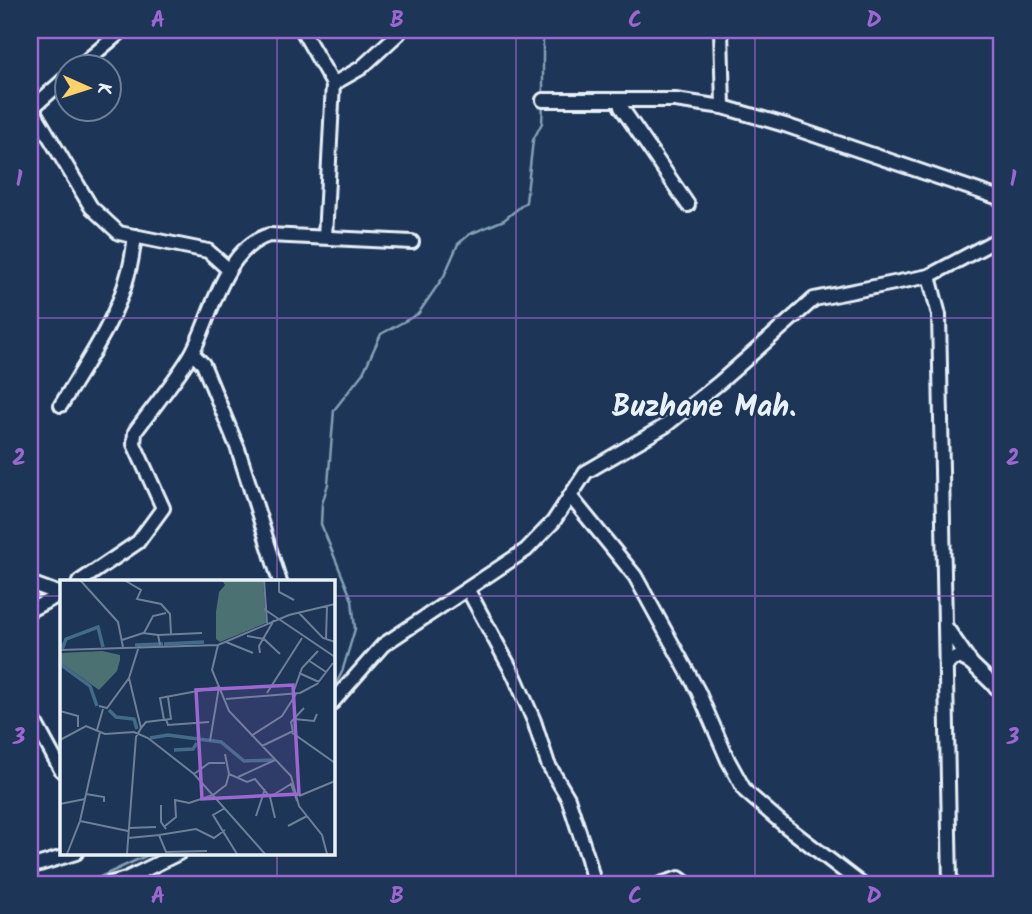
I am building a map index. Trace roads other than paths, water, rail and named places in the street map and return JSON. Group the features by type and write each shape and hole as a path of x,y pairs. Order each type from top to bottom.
{"street":[{"path":"97,52 123,30"},
{"path":"302,30 333,84 326,237"},
{"path":"721,30 723,107"},
{"path":"333,84 361,68 400,33"},
{"path":"52,89 31,105 91,207 119,233 208,251 228,269"},
{"path":"543,100 675,100 723,107 785,125 1002,199"},
{"path":"620,100 621,107 688,205"},
{"path":"82,580 138,542 163,508 134,444 135,432 192,353 228,269 259,238 269,235 412,242"},
{"path":"61,405 100,340 122,294 135,236"},
{"path":"334,701 383,645 526,550 553,522 586,472 665,426 814,299 929,276 1002,237"},
{"path":"929,276 939,315 950,884"},
{"path":"192,353 202,364 238,449 279,580"},
{"path":"570,496 635,576 698,691 728,760 745,790 783,824 861,884"},
{"path":"30,583 60,594"},
{"path":"468,590 515,677 534,721 548,764 568,798 592,874 589,884"},
{"path":"30,610 60,595"},
{"path":"946,627 971,663 1002,692"},
{"path":"947,665 951,659 960,657 971,663"},
{"path":"30,713 60,768"},
{"path":"30,867 69,855"},
{"path":"108,884 126,879 175,855"},
{"path":"660,884 679,878 687,884"}],"waterway":[{"path":"543,30 543,96"},
{"path":"334,688 342,672 355,629 352,600 321,524 322,504 328,484 334,410 363,373 381,334 418,314 444,276 458,244 470,234 504,220 526,202 533,140 542,123 543,103"},
{"path":"77,884 100,877 148,855"}],"district":[{"name":"Buzhane Mah.","path":"704,406"}]}
